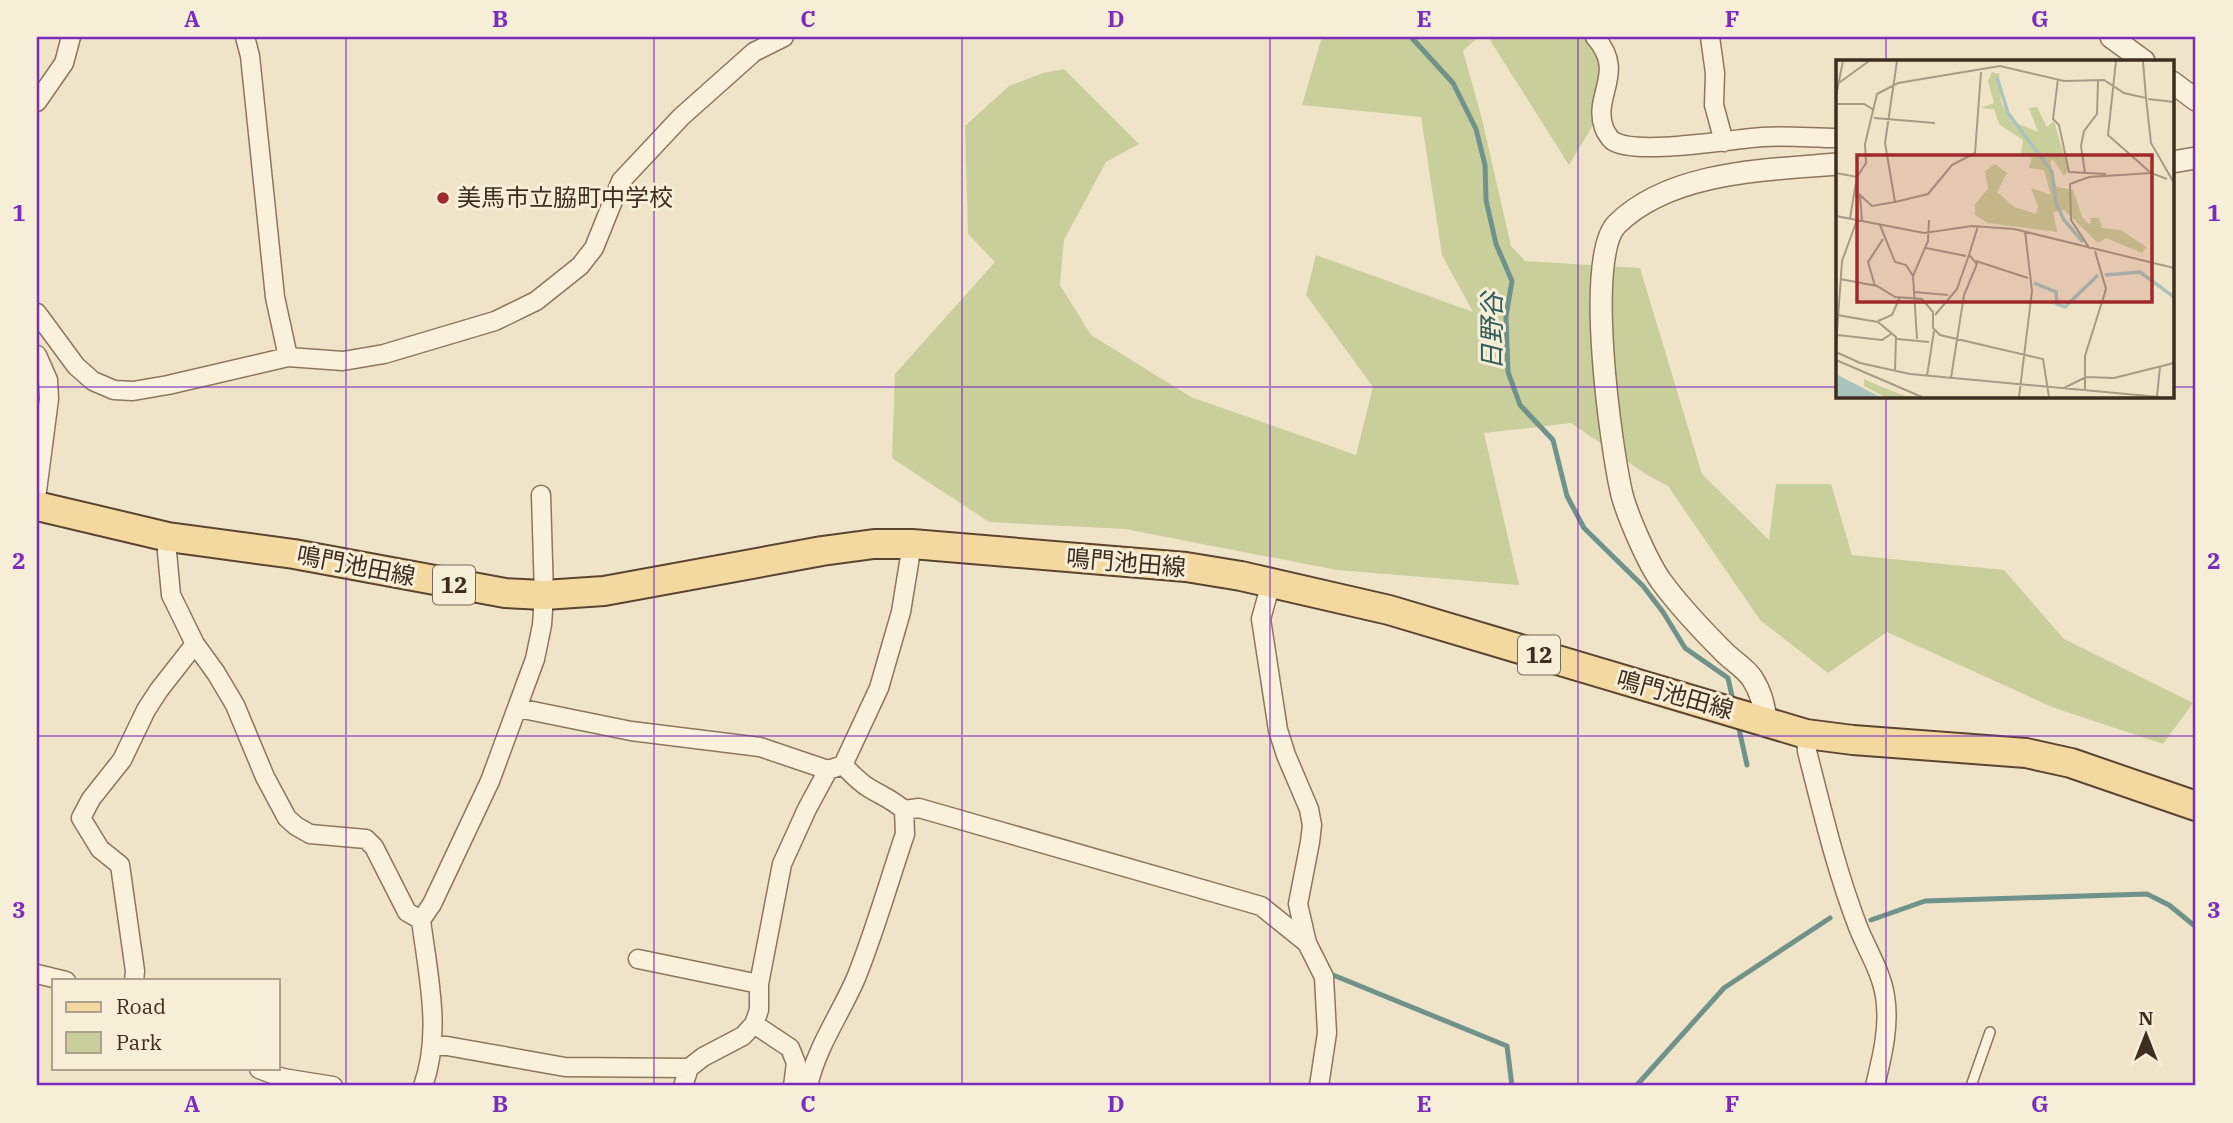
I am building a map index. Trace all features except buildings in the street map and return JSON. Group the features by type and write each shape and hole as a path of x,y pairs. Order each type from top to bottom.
{"main road":[{"name":"鳴門池田線","path":"37,506 168,537 294,554 505,593 544,596 604,591 874,544 912,544 1186,567 1389,610 1806,734 2026,753 2071,763 2196,806"}],"street":[{"path":"37,103 64,63 71,37"},
{"path":"246,37 252,69 275,297 288,357"},
{"path":"37,313 76,366 93,381 114,390 133,391 288,357 343,360 384,354 495,321 536,301 580,266 594,248 621,181 681,117 754,52 784,37"},
{"path":"1595,37 1607,54 1610,74 1601,113 1604,130 1614,141 1637,147 1762,137 1836,138"},
{"path":"1710,37 1715,73 1714,105 1724,142"},
{"path":"2111,37 2143,60"},
{"path":"2174,84 2196,100"},
{"path":"2174,162 2196,158"},
{"path":"1766,723 1765,703 1751,677 1707,635 1661,580 1642,544 1623,497 1607,407 1602,336 1602,261 1614,226 1656,195 1704,180 1758,170 1836,164"},
{"path":"37,355 48,380 49,399 37,491"},
{"path":"423,1086 430,1067 432,1011 421,920 432,904 490,782 535,659 542,625 544,596 541,495"},
{"path":"168,537 170,595 195,644 235,705 265,777 287,818 310,834 366,839 374,848 407,912 421,920"},
{"path":"683,1086 689,1068 703,1057 743,1036 754,1024 759,1010 760,984 782,864 879,688 901,612 912,544"},
{"path":"1271,583 1262,619 1278,730 1309,808 1312,825 1298,904 1307,943 1324,977 1326,1033 1319,1086"},
{"path":"134,979 120,864 100,849 81,818 91,799 122,760 152,700 195,644"},
{"path":"518,708 631,731 760,747 836,768 890,797 904,810 905,834 857,974 822,1041 811,1069 808,1086"},
{"path":"1806,734 1807,751 1841,874 1858,926 1881,976 1886,998 1884,1043 1875,1086"},
{"path":"904,810 919,808 1261,906 1307,943"},
{"path":"638,959 760,984"},
{"path":"37,974 58,979"},
{"path":"754,1024 790,1048 796,1063 793,1086"},
{"path":"432,1046 447,1046 565,1067 689,1068"},
{"path":"262,1070 283,1078 324,1086"}],"lane":[{"path":"1970,1086 1990,1031"}],"green space":[{"path":"1322,37 1478,37 1463,51 1482,119 1511,246 1525,261 1640,268 1702,474 1769,540 1776,484 1831,484 1852,555 2004,570 2064,639 2193,703 2163,744 2052,707 1887,632 1828,673 1760,620 1668,486 1647,475 1571,423 1484,433 1519,585 1337,570 1125,529 989,522 892,458 895,374 995,262 968,234 965,126 1009,86 1043,73 1064,69 1139,144 1106,162 1064,240 1060,285 1091,335 1191,397 1356,455 1373,387 1306,295 1316,255 1473,312 1442,255 1421,117 1302,105"},
{"path":"1488,37 1596,37 1601,112 1569,165"}],"waterway":[{"name":"日野谷","path":"1411,37 1453,83 1476,129 1485,165 1486,200 1496,244 1512,281 1506,316 1508,372 1520,405 1553,440 1567,496 1584,528 1643,586 1685,648 1728,678 1732,696"},
{"name":"日野谷","path":"1739,729 1747,765"},
{"path":"1871,920 1925,901 2147,894 2169,905 2196,927"},
{"path":"1636,1086 1724,988 1830,918"},
{"path":"1333,975 1507,1046 1512,1086"}],"place":[{"name":"美馬市立脇町中学校","path":"443,198"}]}
